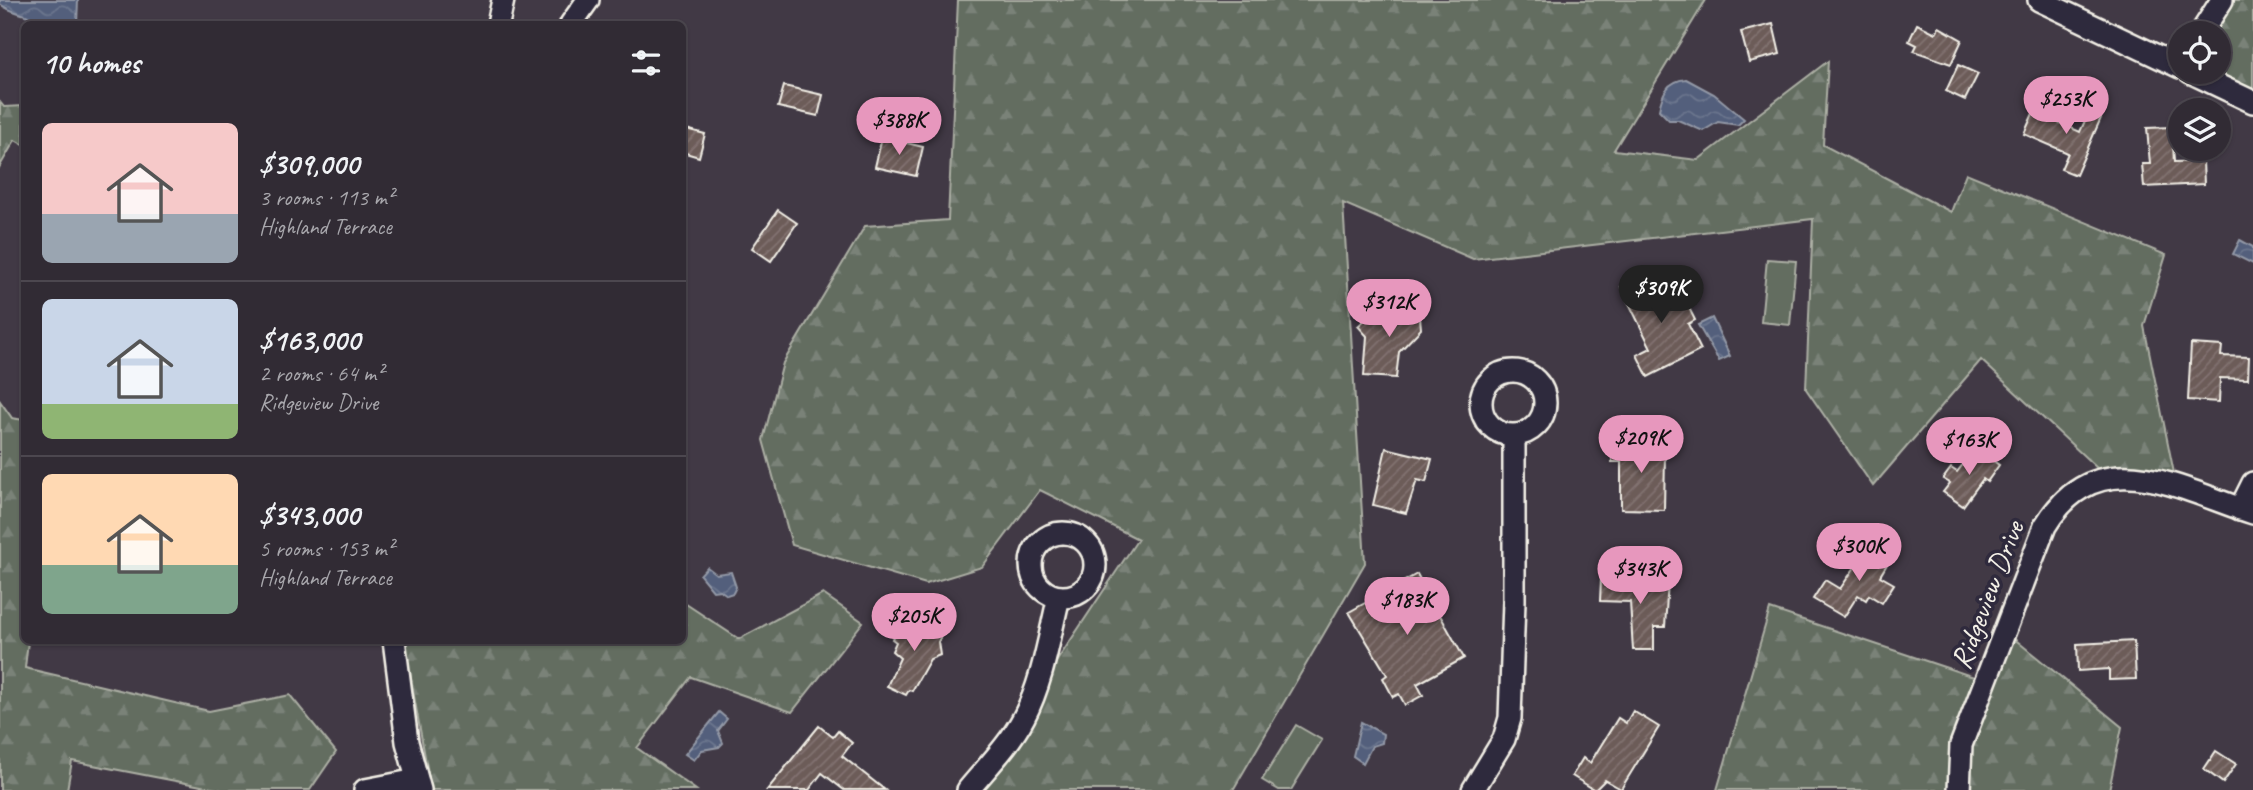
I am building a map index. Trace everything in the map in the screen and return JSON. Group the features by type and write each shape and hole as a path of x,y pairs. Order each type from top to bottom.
{"street":[{"path":"499,21 503,0"},
{"path":"573,21 588,0"},
{"path":"2039,0 2168,61"},
{"path":"2209,21 2222,0"},
{"path":"2215,84 2253,102"},
{"path":"1473,790 1504,739 1510,718 1514,600 1514,436"},
{"name":"Ridgeview Drive","path":"1959,790 1961,745 2045,526 2068,495 2085,484 2122,475 2144,476 2247,511"},
{"path":"2247,511 2253,483"},
{"path":"968,790 1008,744 1025,716 1036,689 1059,597"},
{"path":"365,790 418,785 407,742 395,644"}],"green space":[{"path":"958,0 1706,0 1614,150 1698,160 1828,61 1823,145 1951,212 1966,173 2166,255 2144,326 2176,483 2113,483 1981,360 1873,486 1806,389 1813,219 1473,259 1343,203 1365,563 1233,790 971,790 1138,539 1040,490 982,567 926,584 792,545 763,440 783,363 865,226 948,220"},
{"path":"2209,0 2253,0 2253,99 2224,84 2231,84 2231,21 2201,21"},
{"path":"0,102 4,107 21,106 21,143 15,140 0,166"},
{"path":"1767,259 1796,261 1790,325 1761,322"},
{"path":"0,401 12,418 21,420 21,644 28,644 25,668 209,711 290,695 336,752 310,790 222,790 72,761 67,790 0,790"},
{"path":"823,594 863,622 792,712 691,677 637,748 696,790 431,790 405,644 686,644 686,604 739,639"},
{"path":"1770,609 1977,678 2001,628 2122,727 2109,790 1717,790"},
{"path":"1296,725 1322,740 1291,790 1279,790 1262,780"}],"water":[{"path":"0,0 78,0 77,21 38,21 0,4"},
{"path":"1686,79 1714,94 1744,119 1738,125 1718,122 1703,131 1678,120 1669,120 1659,110 1664,94 1674,82"},
{"path":"2240,240 2253,247 2253,264 2233,254"},
{"path":"1712,318 1730,356 1719,361 1698,325"},
{"path":"707,567 716,574 731,572 736,587 733,593 727,595 720,590 713,591 700,575"},
{"path":"719,712 727,719 718,731 723,743 719,747 702,750 694,760 685,754"},
{"path":"1361,722 1383,734 1382,743 1372,746 1363,763 1353,756"}],"building":[{"path":"1773,24 1780,54 1749,62 1741,32"},
{"path":"1917,24 1936,33 1939,27 1962,40 1951,64 1914,51 1917,45 1909,41"},
{"path":"1958,65 1978,74 1965,100 1946,91"},
{"path":"784,86 823,95 818,116 778,107"},
{"path":"2092,105 2104,111 2076,175 2061,169 2068,153 2024,134 2034,111 2080,132"},
{"path":"2168,127 2168,161 2203,161 2204,184 2144,187 2142,164 2150,164 2147,128"},
{"path":"686,129 705,134 699,157 686,153"},
{"path":"882,137 923,147 916,176 875,167"},
{"path":"778,210 797,223 771,261 752,248"},
{"path":"1646,275 1652,288 1667,281 1680,307 1687,304 1695,320 1688,324 1701,350 1648,377 1637,355 1651,348 1621,287"},
{"path":"1404,303 1419,305 1421,329 1399,352 1396,378 1364,376 1367,336 1358,326 1378,308 1387,318"},
{"path":"2191,344 2222,346 2221,356 2249,357 2248,379 2220,378 2219,402 2188,400"},
{"path":"1612,441 1659,444 1659,455 1665,455 1664,510 1621,509 1621,462 1612,462"},
{"path":"1386,448 1432,459 1426,482 1417,480 1406,513 1373,505"},
{"path":"1977,449 1999,465 1987,482 1983,479 1963,506 1943,492 1950,483 1943,479 1951,468 1957,472"},
{"path":"1872,542 1893,554 1880,576 1894,584 1882,603 1869,595 1866,600 1858,595 1844,617 1813,599 1825,580 1840,589"},
{"path":"1417,574 1464,658 1417,684 1423,695 1405,705 1399,694 1393,697 1383,678 1387,675 1349,612"},
{"path":"1601,579 1668,581 1665,627 1654,627 1654,650 1633,650 1630,602 1600,601"},
{"path":"914,616 944,630 938,642 940,655 930,659 912,691 909,690 906,695 887,686 900,658 892,651 896,642 892,639 899,624 909,629"},
{"path":"2134,641 2136,679 2109,680 2109,669 2078,671 2077,644"},
{"path":"1633,711 1659,727 1621,789 1605,780 1595,790 1572,776 1583,758 1590,763 1618,718 1626,723"},
{"path":"819,726 833,737 838,731 852,743 842,756 885,790 844,790 822,773 809,790 767,790"},
{"path":"2216,751 2236,764 2223,783 2204,769"}]}
